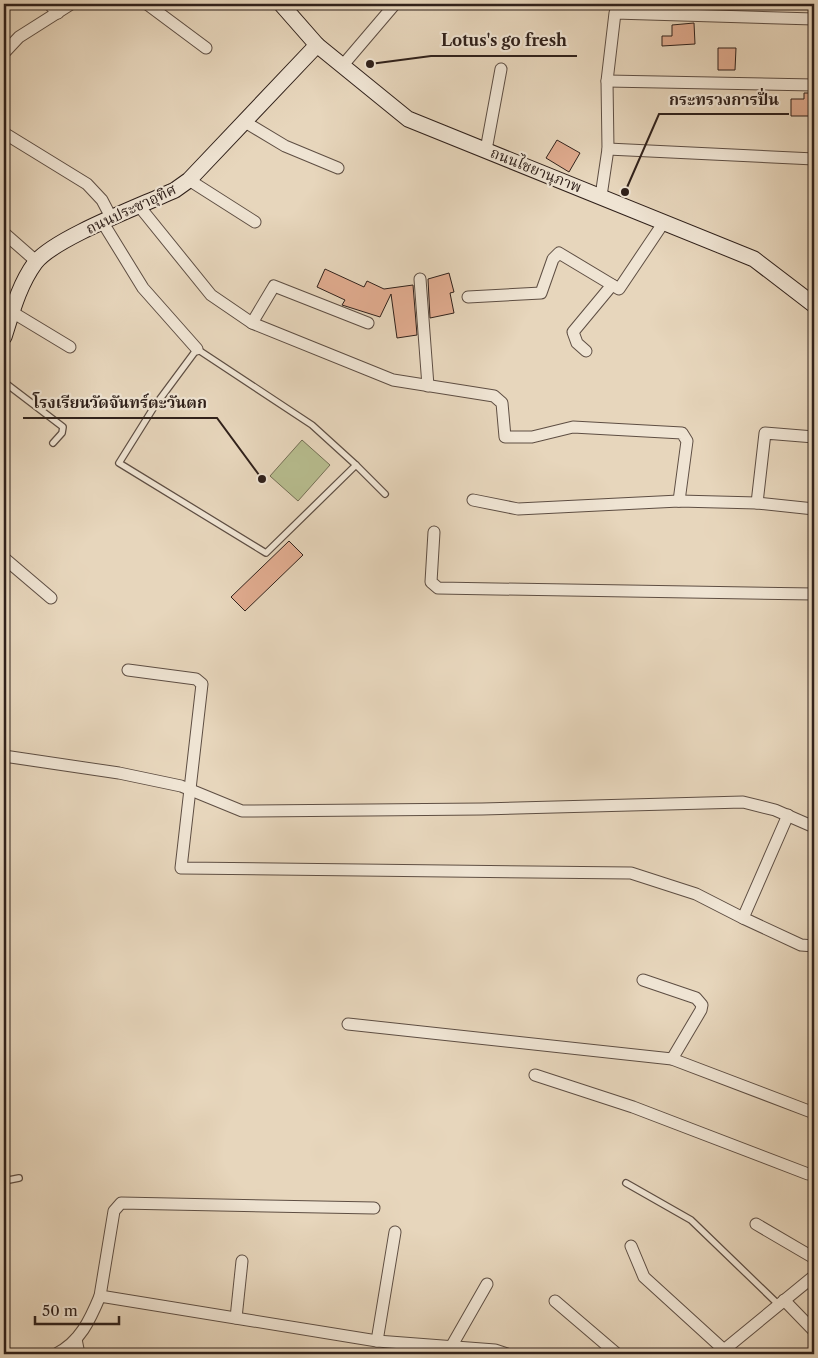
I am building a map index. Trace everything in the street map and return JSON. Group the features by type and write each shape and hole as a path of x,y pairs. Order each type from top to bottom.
{"street":[{"path":"49,4 58,13"},
{"path":"4,52 19,37 71,4"},
{"path":"146,4 206,48"},
{"name":"ถนนไชยานุภาพ","path":"281,4 317,45 408,119 754,259 814,305"},
{"path":"343,65 395,4"},
{"path":"601,196 608,149 607,81 615,13 814,19"},
{"name":"ถนนประชาอุทิศ","path":"4,337 22,283 36,261 68,239 174,190 189,180 317,45"},
{"path":"486,150 501,69"},
{"path":"607,81 814,85"},
{"path":"245,122 284,146 338,168"},
{"path":"4,133 87,184 102,200 108,221 143,288 197,349"},
{"path":"608,149 814,159"},
{"path":"189,180 255,222"},
{"path":"139,206 211,295 252,323 393,380 494,396 502,403 505,437 532,437 573,427 682,434 687,441 679,501"},
{"path":"468,298 541,293 553,259 559,253 618,289 664,222"},
{"path":"4,233 36,261"},
{"path":"420,279 428,386"},
{"path":"586,351 574,338 573,332 612,285"},
{"path":"252,323 274,286 368,323"},
{"path":"12,312 70,348"},
{"path":"758,503 765,433 814,437"},
{"path":"473,500 518,509 679,501 758,503 814,509"},
{"path":"434,532 430,582 438,588 814,594"},
{"path":"4,558 51,598"},
{"path":"128,670 196,679 202,684 181,868 630,873 696,894 801,945 814,946"},
{"path":"4,756 119,773 190,789 242,811 482,809 743,802 788,816 814,827"},
{"path":"743,918 788,816"},
{"path":"642,980 696,998 702,1005 701,1010 672,1059"},
{"path":"348,1024 672,1059 814,1113"},
{"path":"535,1075 633,1108 808,1174 814,1173"},
{"path":"56,1354 76,1339 87,1326 100,1296 114,1211 121,1203 374,1208"},
{"path":"756,1224 814,1258"},
{"path":"377,1341 395,1232"},
{"path":"631,1246 644,1277 721,1353 814,1276"},
{"path":"236,1318 242,1261"},
{"path":"451,1347 487,1284"},
{"path":"100,1296 377,1341 495,1350 507,1354"},
{"path":"555,1301 617,1354"},
{"path":"782,1302 814,1331"},
{"path":"76,1339 79,1354"}],"lane":[{"path":"356,465 266,553 119,463 154,407 197,349 312,425 356,465 385,494"},
{"path":"4,382 62,427 62,433 53,443"},
{"path":"4,1181 19,1178"},
{"path":"626,1183 691,1220 782,1302"}],"green space":[{"path":"302,440 330,465 298,501 270,476"}],"building":[{"path":"694,23 695,44 662,46 662,36 672,36 672,25"},
{"path":"718,48 736,48 735,70 718,70"},
{"path":"804,93 814,93 814,116 791,116 791,99 804,99"},
{"path":"557,140 580,153 569,172 546,158"},
{"path":"325,269 364,287 367,281 384,289 413,285 417,335 397,338 391,294 380,317 342,305 345,300 317,287"},
{"path":"449,273 454,292 450,293 454,313 430,318 428,279"},
{"path":"289,541 303,555 245,611 231,597"}],"place":[{"name":"Lotus's go fresh","path":"370,64"},
{"name":"กระทรวงการปั่น","path":"625,192"},
{"name":"โรงเรียนวัดจันทร์ตะวันตก","path":"262,479"}]}
